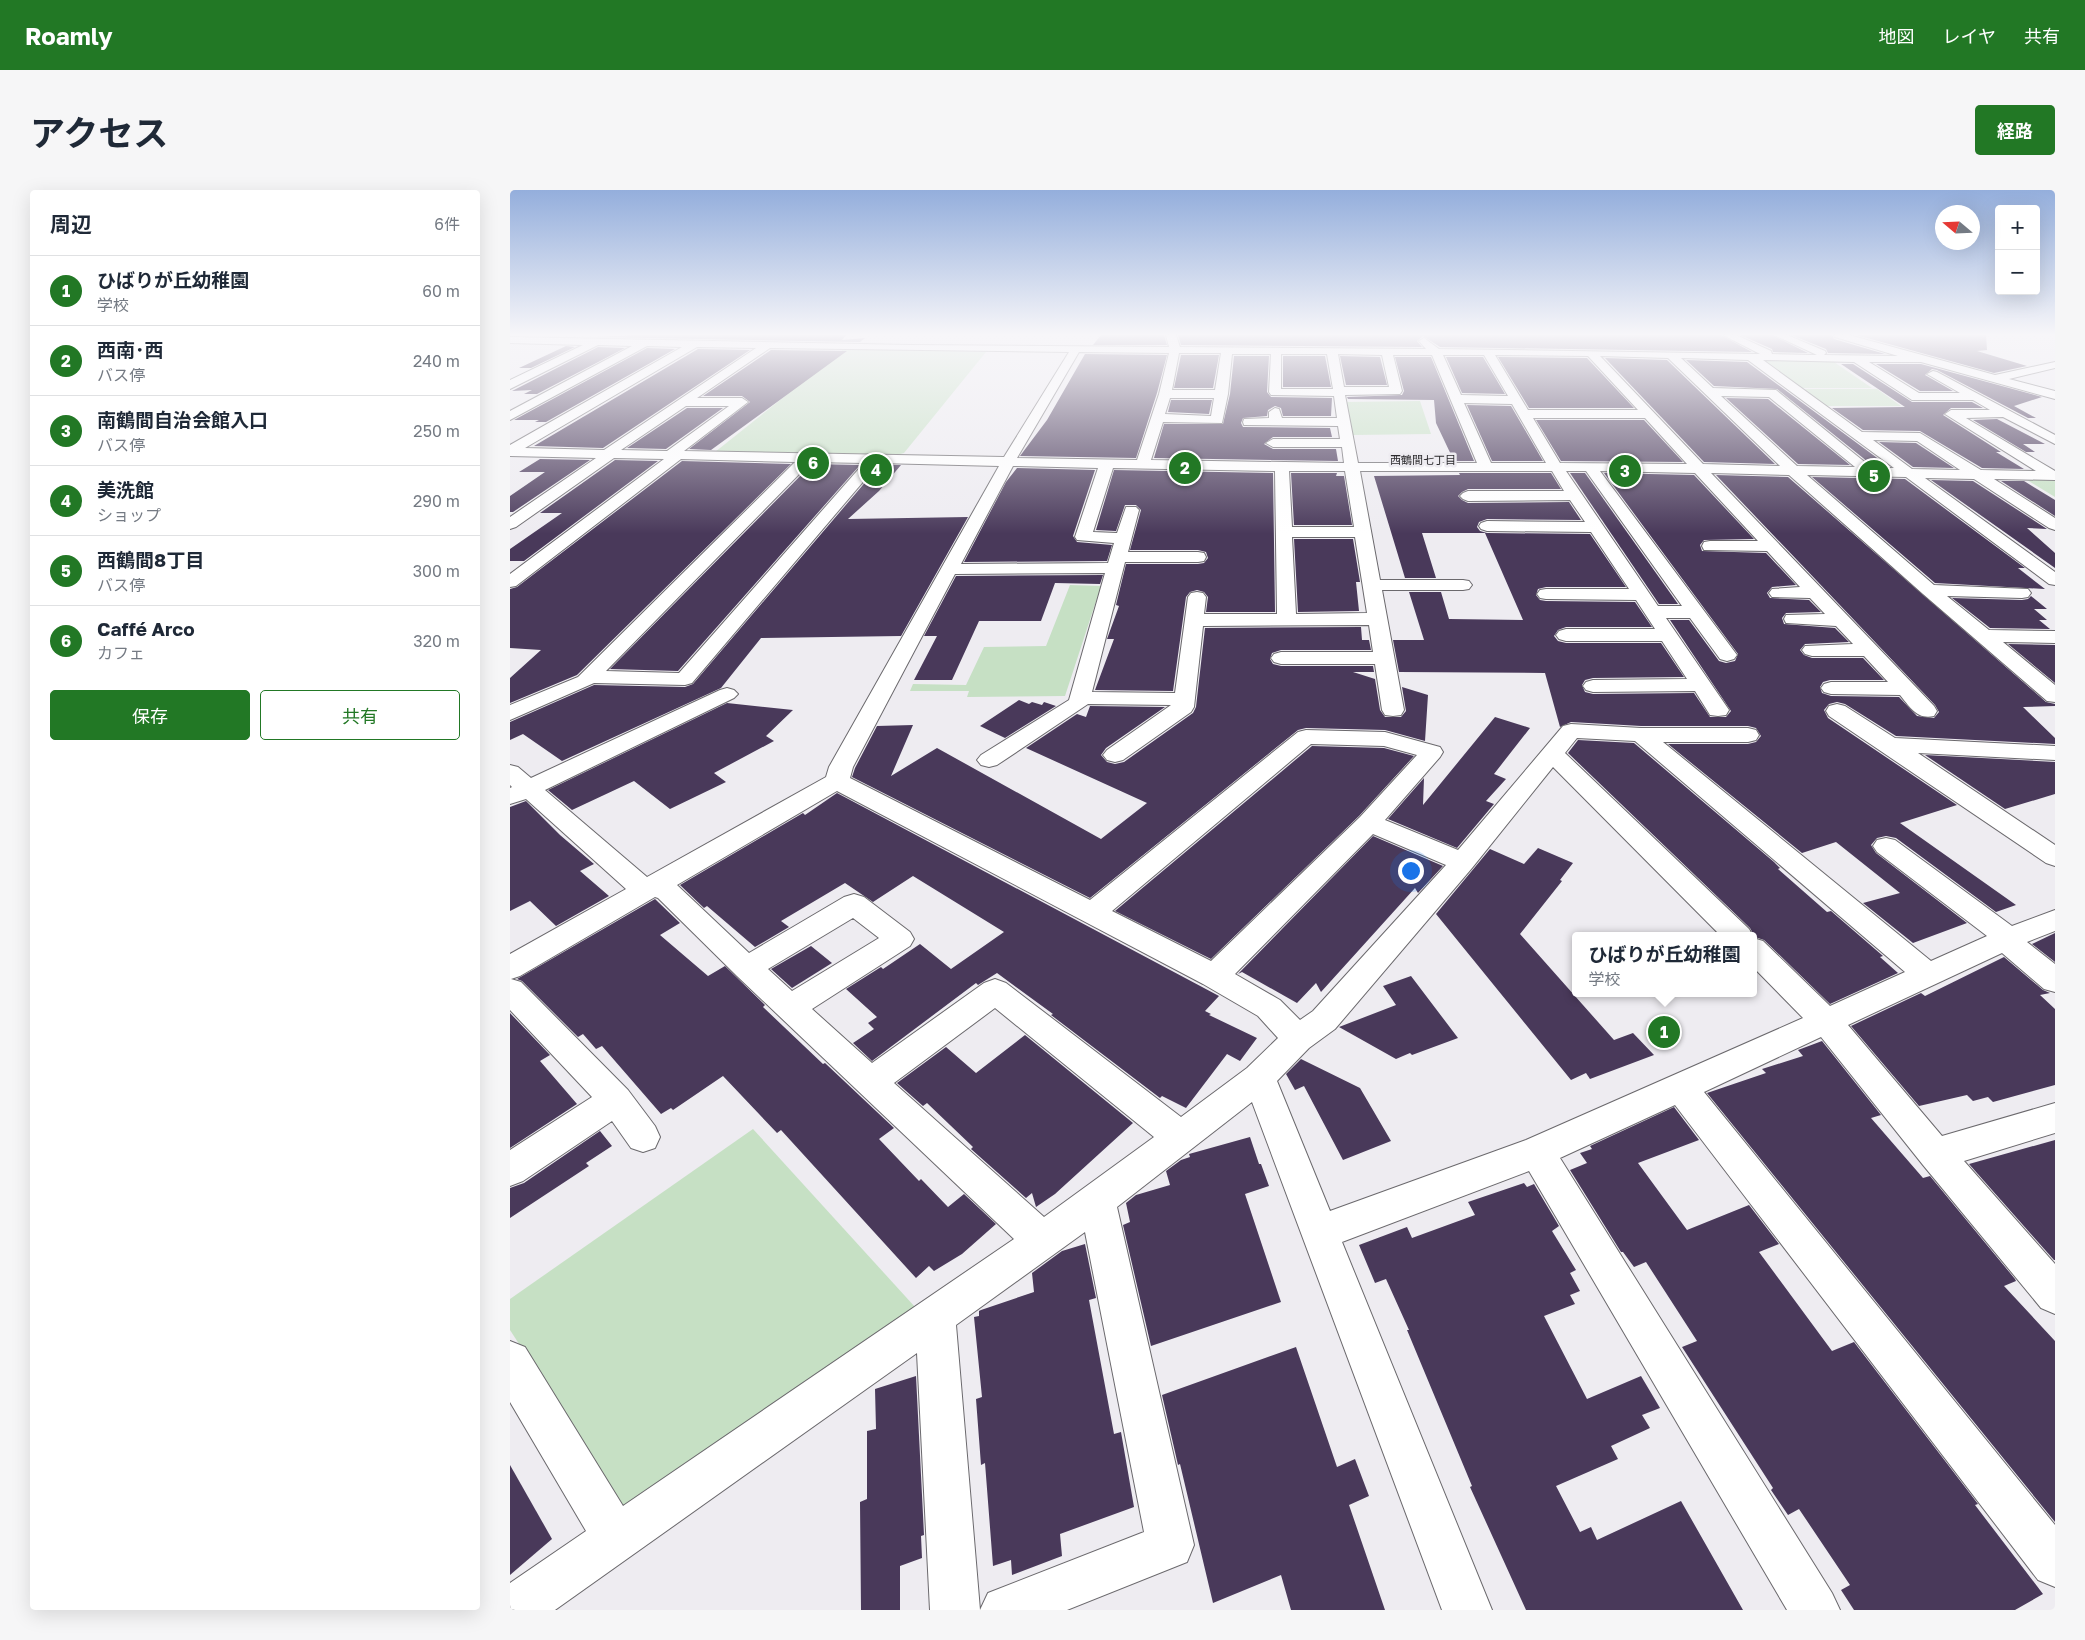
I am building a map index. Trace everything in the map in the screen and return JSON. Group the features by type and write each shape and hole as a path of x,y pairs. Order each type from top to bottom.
{"street":[{"path":"510,416 535,401"},
{"path":"510,452 596,401"},
{"path":"510,968 837,781 841,768 948,569 1008,461 1048,401"},
{"path":"1143,464 1162,401"},
{"path":"1158,418 1218,420 1221,401"},
{"path":"1341,401 1393,710"},
{"path":"1457,401 1486,467"},
{"path":"1517,401 1556,466 1718,710"},
{"path":"1637,401 1926,711"},
{"path":"1720,401 1794,471 1929,590 2052,691"},
{"path":"1782,401 1870,473"},
{"path":"1812,401 2022,558 2055,580"},
{"path":"1990,401 2007,406"},
{"path":"1994,401 2007,406 2055,440"},
{"path":"510,524 684,402 742,402 510,582"},
{"path":"2007,406 1951,414 2054,476"},
{"path":"1524,414 1648,414"},
{"path":"1249,422 1276,417 1344,422"},
{"path":"1860,436 1920,437 2055,525"},
{"path":"1273,443 1348,443"},
{"path":"510,452 1282,467 1589,466 2054,476"},
{"path":"517,466 540,452"},
{"path":"510,713 585,681 807,458"},
{"path":"589,677 686,679 875,459"},
{"path":"1107,463 1083,537 1123,538"},
{"path":"1589,466 1727,655"},
{"path":"1282,467 1287,620"},
{"path":"1468,496 1575,495"},
{"path":"989,760 1078,703 1131,510"},
{"path":"1487,526 1596,527"},
{"path":"1284,532 1363,532"},
{"path":"1710,546 1772,546"},
{"path":"948,569 1117,563 1198,557"},
{"path":"2022,558 2055,559"},
{"path":"1372,585 1463,585"},
{"path":"1929,590 2022,593"},
{"path":"1778,592 1814,592"},
{"path":"1546,594 1641,595"},
{"path":"1115,756 1183,707 1197,597"},
{"path":"1652,612 1695,612"},
{"path":"1194,620 1378,619"},
{"path":"1793,619 1840,620"},
{"path":"1566,635 1668,634"},
{"path":"1984,636 2055,637"},
{"path":"1812,650 1869,650"},
{"path":"1281,658 1384,658"},
{"path":"1593,686 1701,685"},
{"path":"1831,688 1905,689"},
{"path":"726,694 517,786 638,885 666,890 747,968 872,1081 1043,1241"},
{"path":"1080,698 1185,699"},
{"path":"1837,711 2055,857"},
{"path":"513,1610 1043,1241 1259,1078 1298,1039 1324,1020 1463,862 1571,731 1641,735 1748,735"},
{"path":"1641,735 1928,974"},
{"path":"1092,912 1306,737 1385,739 1432,752 1369,823 1214,976"},
{"path":"1890,745 2055,753"},
{"path":"1552,753 1735,932"},
{"path":"837,781 1214,976 1269,1008 1298,1039"},
{"path":"1369,823 1463,862"},
{"path":"1886,846 2007,939 2055,982"},
{"path":"747,968 854,904 900,939 790,1008"},
{"path":"1320,1233 1537,1152 1928,974 2055,920"},
{"path":"1757,953 1826,1021 1935,1154 2055,1294"},
{"path":"510,990 616,1100 643,1136"},
{"path":"872,1081 995,992 1180,1138"},
{"path":"1259,1078 1467,1610"},
{"path":"1680,1087 2055,1563"},
{"path":"510,1170 616,1100"},
{"path":"1935,1154 2055,1118"},
{"path":"1537,1152 1815,1610"},
{"path":"1005,1610 1170,1545 1097,1201"},
{"path":"934,1318 955,1610"},
{"path":"510,1362 616,1538"}],"green space":[{"path":"779,401 946,401 904,453 897,455 715,452"},
{"path":"1420,401 1431,434 1352,435 1345,402"},
{"path":"1817,401 1894,401 1901,406 1823,406"},
{"path":"2027,480 2055,480 2055,497"},
{"path":"1070,585 1101,586 1065,696 967,697 969,691 910,691 913,684 966,685 984,647 1046,646"},
{"path":"753,1129 915,1307 628,1513 510,1330 510,1299"}],"building":[{"path":"549,401 583,401 546,422 535,422 539,420 514,420"},
{"path":"610,401 673,401 603,448 534,446"},
{"path":"778,401 711,450 689,449 750,402"},
{"path":"1058,401 1154,401 1136,458 1020,456 1047,420"},
{"path":"1171,401 1212,401 1209,414 1168,412"},
{"path":"1228,401 1332,401 1331,416 1283,416 1281,408 1275,406 1268,410 1267,416 1243,418 1241,423 1243,427 1330,428 1332,437 1273,437 1264,444 1273,449 1336,449 1338,461 1154,458 1164,424 1223,424"},
{"path":"1434,401 1449,401 1474,461 1454,461 1436,423"},
{"path":"1525,401 1628,401 1634,408 1529,408"},
{"path":"1646,401 1710,401 1775,464 1704,462"},
{"path":"1730,401 1771,401 1850,465 1798,464"},
{"path":"1792,401 1800,401 1888,466 1873,466"},
{"path":"1896,401 1972,402 1983,408 1951,408 1943,415 2024,469 1982,468 1920,431 1863,430 1832,408 1905,407"},
{"path":"1996,401 2029,401 2014,406 2036,418 2028,418"},
{"path":"1467,405 1511,406 1543,461 1492,461"},
{"path":"687,408 723,408 666,449 627,448"},
{"path":"1997,419 2045,444 2023,444 2035,452 2026,452 1973,420"},
{"path":"1536,420 1644,420 1683,462 1561,461"},
{"path":"1879,442 1916,443 1954,468 1913,467"},
{"path":"540,459 590,460 513,512 510,512 510,496 545,472 519,472"},
{"path":"615,460 658,461 524,561 510,561 510,549 562,513 540,513"},
{"path":"682,461 791,464 577,675 510,703 510,678 541,650 510,648 510,589 517,587"},
{"path":"812,464 860,465 678,671 610,669"},
{"path":"880,465 901,465 879,491 848,519 968,517 901,636 761,638 721,688 562,761 523,734 510,740 510,722 594,685 685,687 693,684"},
{"path":"1017,468 1095,470 1073,536 1077,542 1112,545 1107,561 964,562 1006,482"},
{"path":"1114,470 1273,473 1275,612 1206,612 1208,597 1204,592 1197,590 1190,592 1186,597 1173,691 1095,690 1114,639 1107,639 1119,606 1116,605 1126,564 1198,564 1204,563 1208,558 1206,552 1198,550 1130,550 1141,510 1136,505 1125,505 1116,531 1096,530"},
{"path":"1291,473 1337,473 1336,476 1344,476 1352,525 1294,525"},
{"path":"1459,473 1551,473 1561,489 1468,489 1458,496 1468,503 1569,502 1581,520 1487,519 1479,522 1477,527 1480,531 1487,533 1590,534 1626,587 1546,587 1538,589 1536,595 1540,600 1546,601 1635,602 1652,627 1566,627 1558,630 1554,636 1558,641 1566,643 1661,643 1684,677 1593,678 1585,680 1582,685 1585,692 1593,694 1694,693 1710,717 1726,717 1731,711 1670,620 1689,620 1719,661 1726,663 1735,661 1738,654 1604,473 1694,475 1754,539 1704,540 1700,545 1702,551 1766,553 1796,585 1772,587 1767,593 1770,598 1809,600 1821,612 1786,613 1782,618 1784,624 1835,628 1849,642 1805,644 1800,650 1804,655 1812,658 1863,658 1884,680 1830,680 1823,682 1820,687 1822,693 1831,696 1899,697 1917,716 1934,718 1939,712 1935,705 1716,475 1788,477 2046,702 2055,704 2055,706 2023,707 2055,738 2055,744 1896,736 1845,704 1837,702 1829,704 1824,710 1828,718 1957,805 1900,823 2016,905 1996,912 1896,838 1886,836 1877,838 1871,845 1876,853 1967,923 1913,943 1863,903 1900,893 1836,842 1802,853 1668,744 1748,744 1756,742 1761,736 1756,728 1748,726 1641,726 1571,722 1560,727 1545,673 1399,672 1393,640 1424,640 1409,592 1441,592 1449,619 1523,620 1485,533 1422,533 1436,578 1405,578 1374,476 1460,475"},
{"path":"1570,473 1585,473 1678,604 1659,604"},
{"path":"1812,477 1905,479 2025,568 2018,568 2045,589 1935,583"},
{"path":"1931,480 1973,481 2047,529 2027,528 2055,553 2055,568"},
{"path":"2001,481 2024,481 2055,500 2055,516"},
{"path":"1294,539 1353,539 1360,582 1356,582 1359,611 1298,612"},
{"path":"1103,575 1100,584 1055,583 1041,621 979,621 952,680 914,680 937,636 924,636 956,576"},
{"path":"2031,596 2047,609 2034,609 2047,620 2039,620 2050,629 1990,628 1952,598 2022,600 2028,599"},
{"path":"1361,627 1362,640 1369,640 1371,650 1281,650 1272,653 1270,659 1273,664 1281,666 1373,666 1374,672 1353,672 1375,679 1380,710 1385,717 1401,717 1406,711 1402,687 1428,695 1425,741 1385,730 1306,728 1298,730 1090,898 852,777 877,726 913,725 891,776 937,748 1101,839 1147,803 1026,748 1077,714 1086,717 1090,706 1165,707 1106,748 1101,755 1107,762 1115,764 1124,762 1193,713 1196,707 1205,628"},
{"path":"2008,644 2055,645 2055,683"},
{"path":"1019,700 1029,704 1032,702 1042,705 1044,702 1056,706 1005,738 980,726"},
{"path":"727,703 793,710 766,736 774,741 714,773 726,782 670,809 634,781 572,810 548,790"},
{"path":"1495,717 1530,728 1494,774 1506,779 1486,801 1494,804 1457,848 1388,819 1424,778 1423,805"},
{"path":"1578,740 1634,743 1774,862 1780,868 1778,869 1827,912 1831,911 1883,956 1880,957 1898,973 1830,1004 1764,940 1757,938 1757,932 1752,932 1568,753"},
{"path":"1312,746 1384,748 1414,756 1359,816 1211,959 1115,911"},
{"path":"1925,755 2055,762 2055,794 2005,809"},
{"path":"837,793 1219,996 1205,1011 1211,1014 1209,1015 1257,1038 1240,1061 1227,1054 1186,1108 1162,1096 1160,1098 1051,1015 1053,1014 997,973 978,985 976,983 872,1061 853,1043 874,1029 868,1023 877,1017 846,989 881,967 883,969 920,944 951,969 1004,932 913,876 873,902 845,883 781,921 789,927 755,947 707,906 704,908 680,885 803,813 805,815"},
{"path":"526,801 560,835 594,864 580,871 609,896 556,926 530,901 510,911 510,807"},
{"path":"1373,836 1443,866 1418,893 1415,888 1321,992 1316,983 1297,1003 1242,972 1238,974"},
{"path":"1538,848 1573,863 1560,880 1562,881 1520,934 1572,993 1572,997 1576,997 1614,1040 1633,1033 1654,1055 1590,1079 1586,1073 1571,1080 1436,914 1490,849 1524,864"},
{"path":"655,899 680,923 660,935 708,976 725,966 765,1005 763,1007 894,1128 879,1139 919,1181 921,1179 948,1207 964,1194 996,1224 962,1254 934,1271 929,1266 916,1278 781,1130 777,1133 723,1076 673,1110 671,1108 661,1114 602,1046 596,1049 583,1034 578,1037 522,981 517,979"},
{"path":"2055,933 2055,962 2032,944"},
{"path":"811,946 832,963 792,988 771,969"},
{"path":"2004,957 2043,990 2050,993 2040,995 2055,1009 2055,1085 1993,1102 1988,1097 1973,1101 1967,1095 1919,1106 1851,1026 1921,993 1925,996"},
{"path":"1411,976 1458,1038 1396,1059 1339,1027 1396,1005 1383,986"},
{"path":"510,1013 550,1055 540,1061 577,1104 510,1148"},
{"path":"1025,1035 1133,1123 1055,1194 1036,1207 1032,1193 1026,1198 971,1149 973,1147 927,1103 923,1106 897,1083 946,1047 976,1073"},
{"path":"1822,1041 1881,1115 1871,1118 1923,1178 1930,1176 2015,1279 2016,1281 2004,1286 2055,1341 2055,1522 1707,1093 1766,1073 1762,1069 1803,1056 1798,1050"},
{"path":"1301,1059 1360,1088 1391,1141 1343,1160 1304,1086 1295,1090 1286,1074"},
{"path":"1674,1107 1699,1140 1638,1163 1687,1230 1749,1205 1779,1244 1759,1252 1832,1351 1854,1342 1978,1504 1975,1505 2043,1594 2015,1610 1854,1610 1841,1590 1850,1585 1799,1509 1788,1515 1771,1490 1773,1488 1682,1347 1697,1341 1646,1262 1634,1267 1623,1252 1621,1252 1570,1170 1587,1163 1580,1153 1592,1149 1590,1146"},
{"path":"600,1131 612,1146 586,1163 589,1166 510,1218 510,1188 524,1183"},
{"path":"1250,1137 1269,1186 1245,1194 1281,1302 1151,1346 1123,1225 1130,1222 1126,1203 1136,1195 1170,1185 1166,1171 1181,1160 1190,1157 1189,1154"},
{"path":"2055,1140 2055,1260 2054,1260 1969,1164"},
{"path":"1524,1183 1527,1187 1534,1184 1559,1226 1552,1231 1576,1270 1570,1273 1580,1291 1570,1295 1575,1304 1544,1316 1587,1399 1641,1376 1660,1408 1642,1415 1650,1428 1611,1446 1618,1459 1556,1486 1580,1532 1591,1527 1597,1540 1681,1501 1743,1610 1526,1610 1470,1487 1472,1486 1407,1330 1409,1330 1386,1279 1375,1283 1359,1245 1407,1227 1412,1238 1475,1215 1468,1202"},
{"path":"1085,1244 1096,1298 1089,1300 1114,1434 1121,1432 1134,1507 1060,1534 1062,1556 1012,1575 1011,1560 993,1566 985,1463 981,1465 976,1399 982,1397 974,1317 979,1316 979,1311 981,1310 1034,1292 1032,1273 1062,1251"},
{"path":"1296,1347 1337,1467 1355,1459 1369,1496 1349,1505 1385,1610 1291,1610 1281,1575 1213,1603 1162,1395"},
{"path":"916,1376 924,1535 921,1536 922,1558 900,1566 900,1610 861,1610 860,1502 867,1499 867,1431 876,1429 875,1389"},
{"path":"510,1465 552,1539 510,1575"}],"place":[{"name":"Caffé Arco","path":"813,463"},
{"name":"西南･西","path":"1185,468"},
{"name":"美洗館","path":"876,470"},
{"name":"南鶴間自治会館入口","path":"1625,471"},
{"name":"西鶴間8丁目","path":"1874,476"},
{"name":"ひばりが丘幼稚園","path":"1664,1032"}],"district":[{"name":"西鶴間七丁目","path":"1423,460"}]}
